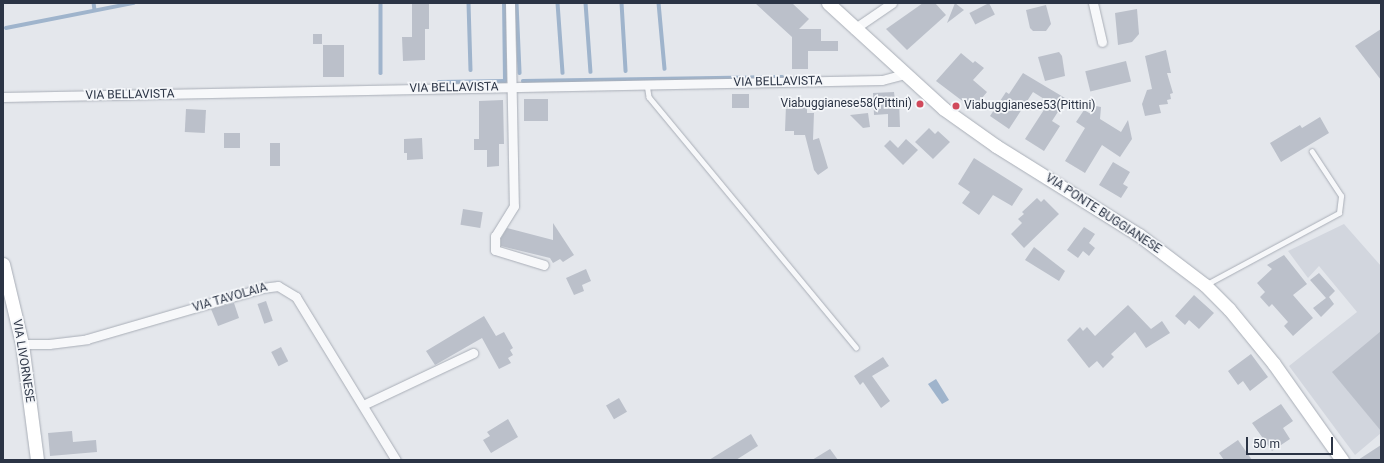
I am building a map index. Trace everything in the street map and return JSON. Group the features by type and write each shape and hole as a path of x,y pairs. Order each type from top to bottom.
{"main road":[{"name":"VIA PONTE BUGGIANESE","path":"828,3 854,29 950,114 996,146 1139,235 1205,285 1229,309 1274,364 1342,460"},
{"name":"VIA LIVORNESE","path":"3,264 6,282 22,344 37,460"}],"street":[{"path":"510,3 513,87 514,206 495,236 495,250 544,265"},
{"path":"854,29 892,3"},
{"path":"1093,3 1102,42"},
{"name":"VIA BELLAVISTA","path":"3,97 882,80 904,74"},
{"name":"VIA TAVOLAIA","path":"22,344 49,344 87,339 262,288 278,286 296,297 396,460"},
{"path":"363,405 473,353"}],"lane":[{"path":"647,84 649,97 856,347"},
{"path":"1205,285 1339,213 1340,196 1312,152"}],"shaded area":[{"path":"1344,224 1381,266 1381,433 1355,455 1289,366 1357,312 1319,266 1308,278 1288,251"}],"water":[{"path":"936,379 949,400 942,404 928,384"}],"building":[{"path":"412,3 429,3 429,29 425,29 425,60 403,61 402,37 412,37"},
{"path":"755,3 792,3 809,19 799,29 821,29 821,41 838,41 838,51 808,51 808,69 792,69 792,37"},
{"path":"923,3 935,3 946,15 907,50 886,29"},
{"path":"955,3 964,10 947,23"},
{"path":"989,3 995,15 975,25 969,13"},
{"path":"1046,5 1051,24 1046,31 1033,31 1030,28 1026,10"},
{"path":"1137,9 1139,34 1132,42 1118,45 1115,13"},
{"path":"1381,29 1381,80 1355,46"},
{"path":"313,34 322,34 322,44 313,44"},
{"path":"323,45 344,45 344,77 323,77"},
{"path":"1166,50 1171,73 1167,73 1173,93 1170,94 1171,99 1167,100 1168,104 1159,105 1161,113 1145,116 1142,104 1147,90 1152,89 1145,56"},
{"path":"1059,52 1062,56 1065,76 1045,81 1038,57"},
{"path":"961,53 973,63 975,61 984,68 973,80 987,92 973,109 936,81"},
{"path":"1126,61 1131,81 1090,92 1085,71"},
{"path":"1023,73 1065,98 1059,100 1065,101 1052,121 1060,126 1044,151 1025,139 1049,102 1033,92 1009,129 990,116 1006,92 1009,94"},
{"path":"894,92 895,100 899,100 900,127 888,127 888,114 874,115 873,93"},
{"path":"732,94 749,94 749,108 732,108"},
{"path":"524,99 548,99 548,121 524,121"},
{"path":"503,100 504,144 499,144 499,166 487,167 487,150 474,150 474,139 479,139 479,101"},
{"path":"786,105 807,105 807,113 814,113 813,140 819,138 828,168 818,175 814,170 805,135 794,135 794,131 785,131"},
{"path":"1091,105 1101,107 1100,119 1121,132 1128,120 1132,139 1120,157 1102,145 1085,173 1065,161 1085,128 1076,122 1084,110 1091,114"},
{"path":"186,109 206,110 205,133 185,132"},
{"path":"868,113 870,127 863,128 850,115"},
{"path":"1320,117 1329,133 1281,162 1270,143 1300,125 1302,128"},
{"path":"929,128 935,134 938,131 950,142 933,159 915,142"},
{"path":"224,133 240,133 240,148 224,148"},
{"path":"422,138 423,159 407,160 407,153 404,153 404,139"},
{"path":"906,139 918,150 903,165 884,146 890,140 898,148"},
{"path":"270,143 280,143 280,166 270,166"},
{"path":"974,158 1023,189 1012,206 993,195 979,215 962,203 970,192 958,184"},
{"path":"1113,162 1130,172 1123,184 1128,187 1121,198 1099,185"},
{"path":"1037,198 1041,202 1044,199 1059,214 1024,248 1011,234 1022,223 1018,219 1024,214 1022,212"},
{"path":"463,209 483,212 480,228 460,225"},
{"path":"553,223 574,255 563,262 560,259 553,263 550,258 501,246 501,238 507,228 553,240"},
{"path":"1084,227 1095,234 1089,243 1095,248 1089,256 1083,251 1078,258 1067,250"},
{"path":"1034,247 1065,271 1059,281 1025,260"},
{"path":"1284,255 1307,284 1293,295 1313,318 1293,336 1284,326 1288,322 1272,304 1269,307 1260,297 1265,292 1257,283 1272,269 1267,265"},
{"path":"586,269 591,281 582,285 584,291 574,295 566,278"},
{"path":"1319,273 1335,291 1329,297 1334,304 1321,317 1313,308 1326,298 1310,280"},
{"path":"1194,295 1214,313 1199,329 1189,320 1185,325 1175,316"},
{"path":"266,301 273,321 264,324 257,304"},
{"path":"234,303 239,318 218,326 211,309"},
{"path":"1128,305 1151,329 1162,321 1170,333 1146,348 1135,332 1111,354 1114,357 1103,368 1097,361 1089,368 1067,340 1080,327 1083,331 1087,327 1095,336"},
{"path":"484,316 496,336 504,332 513,348 510,350 513,355 508,358 511,363 499,369 482,338 435,365 426,351"},
{"path":"1381,331 1381,431 1332,372"},
{"path":"281,347 288,361 278,366 271,352"},
{"path":"1251,354 1268,377 1250,391 1243,381 1238,385 1228,371"},
{"path":"883,357 889,366 872,376 890,401 881,408 863,382 860,385 854,376"},
{"path":"619,398 627,412 614,419 606,405"},
{"path":"1281,404 1293,421 1283,428 1290,439 1272,451 1252,423"},
{"path":"508,419 518,437 491,453 483,440 490,436 487,432"},
{"path":"72,431 73,442 96,440 97,452 50,456 48,433"},
{"path":"751,434 758,446 736,460 709,460"},
{"path":"1238,440 1252,460 1224,460 1219,453"},
{"path":"1381,445 1381,460 1358,460"},
{"path":"830,449 838,460 812,460"}],"waterway":[{"path":"94,3 95,10"},
{"path":"6,28 134,3"},
{"path":"381,3 381,73"},
{"path":"469,3 471,70"},
{"path":"439,82 505,81 504,3"},
{"path":"517,3 520,73"},
{"path":"558,3 563,73"},
{"path":"586,3 591,72"},
{"path":"622,3 626,71"},
{"path":"659,3 665,69"},
{"path":"523,81 782,77"}],"place":[{"name":"Viabuggianese58(Pittini)","path":"920,104"},
{"name":"Viabuggianese53(Pittini)","path":"956,106"}]}
